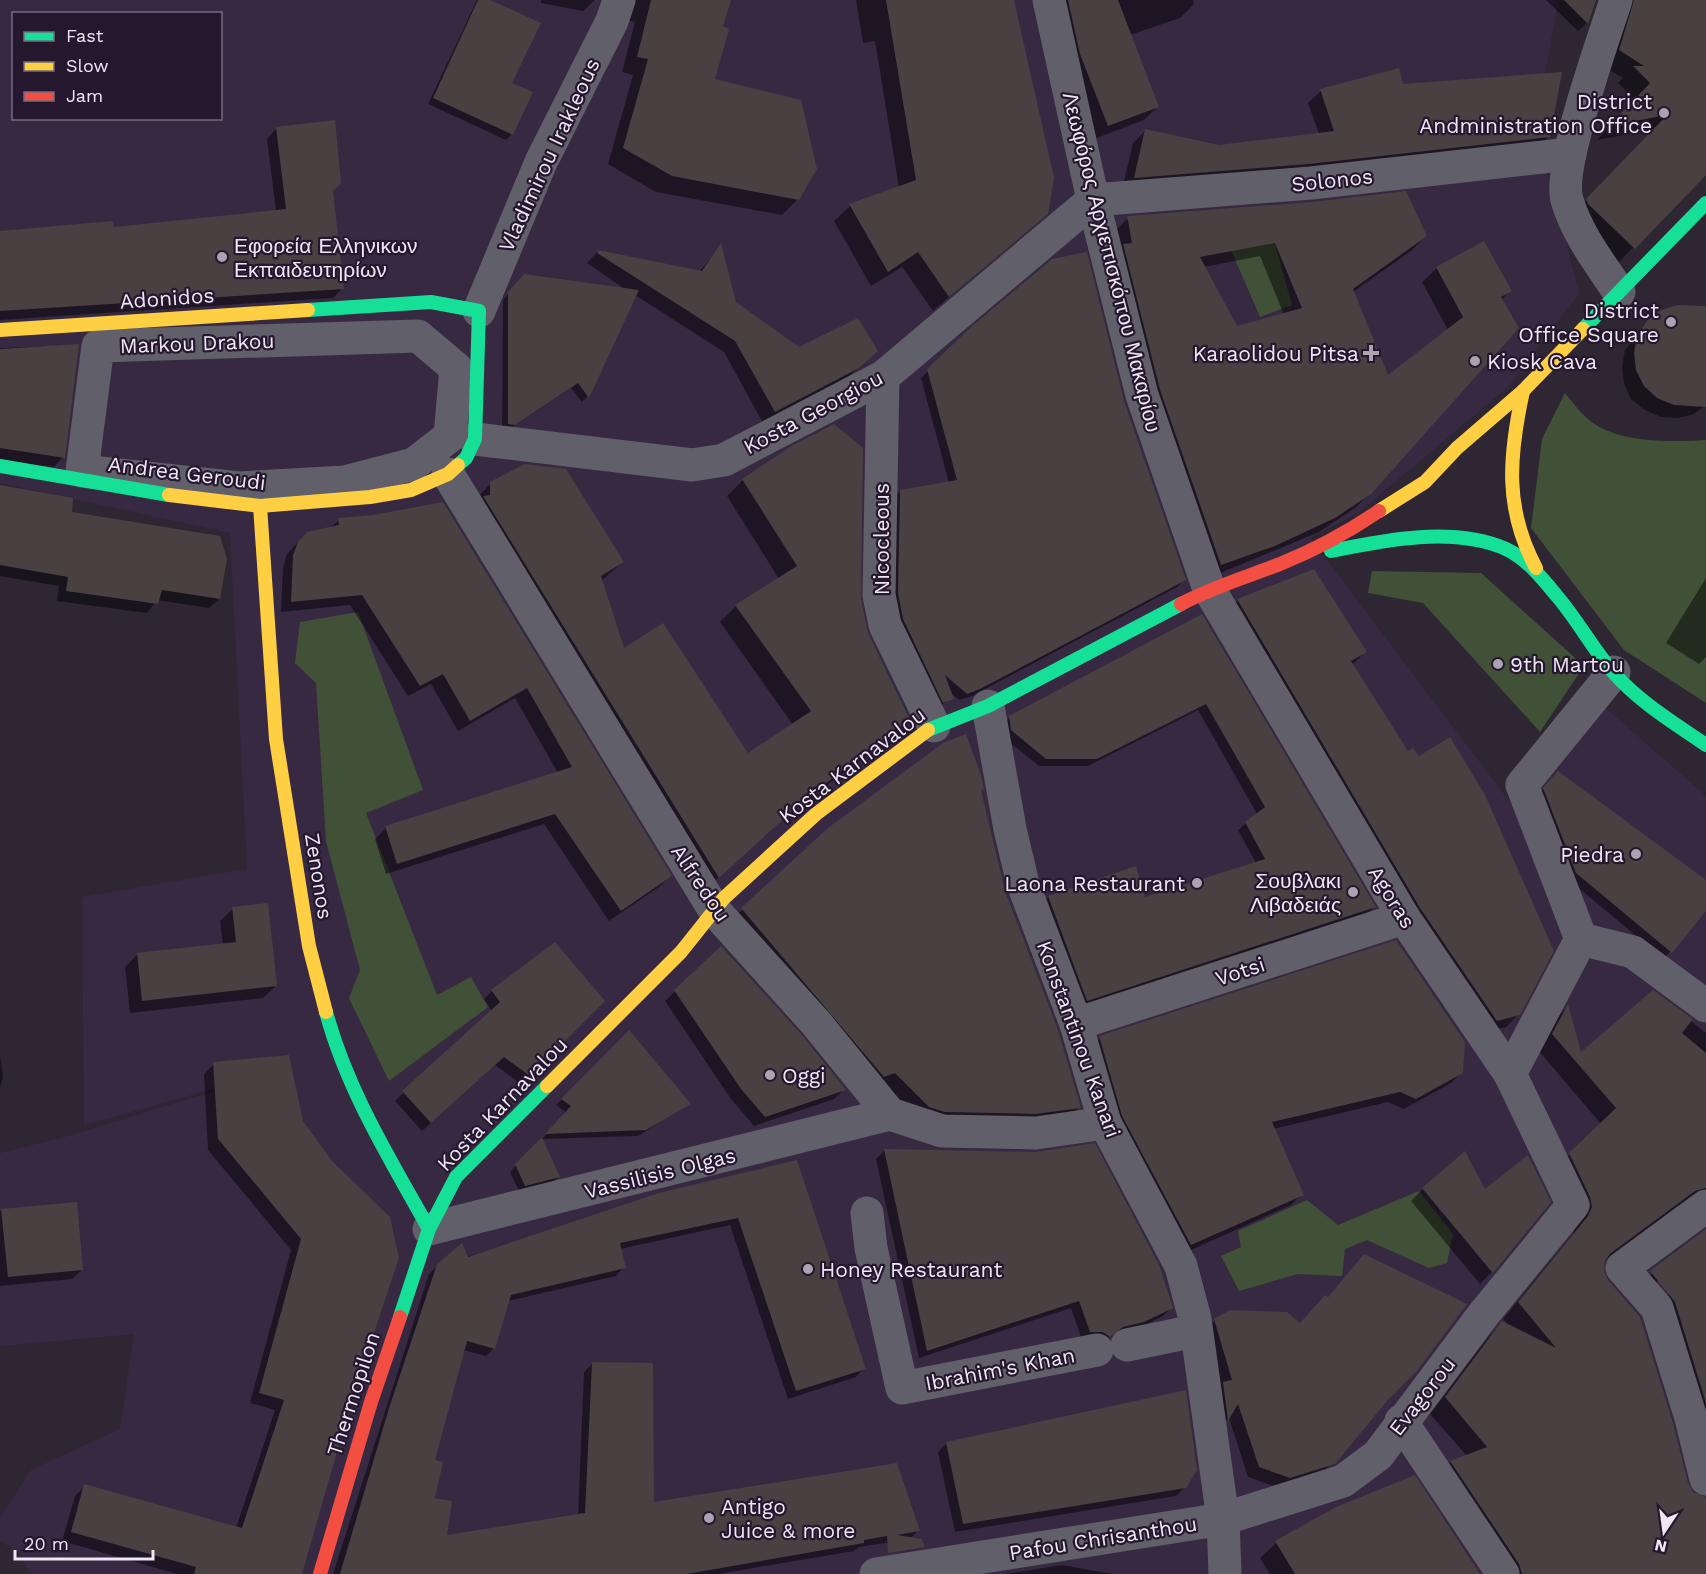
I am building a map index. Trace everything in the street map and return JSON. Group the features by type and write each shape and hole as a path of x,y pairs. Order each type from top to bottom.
{"street":[{"name":"Vladimirou Irakleous","path":"479,311 541,162 612,21 619,0"},
{"name":"Λεωφόρος Αρχιεπισκόπου Μακαρίου","path":"1049,0 1093,200 1142,395 1209,589"},
{"path":"1617,0 1570,154 1566,197 1578,231 1619,291"},
{"name":"Solonos","path":"1093,200 1311,183 1570,154"},
{"name":"Kosta Georgiou","path":"475,439 692,465 724,460 883,377 1093,200"},
{"name":"Kosta Karnavalou","path":"429,1228 456,1177 681,952 724,898 816,814 934,726 988,706 1209,589 1282,563 1344,534 1425,482 1457,448 1523,391 1706,203"},
{"name":"Adonidos","path":"0,330 431,302 479,311"},
{"path":"448,474 466,458 475,439 479,311"},
{"name":"Markou Drakou","path":"418,336 456,368 450,436 414,464 345,482 238,488 82,471 98,346 418,336"},
{"name":"Nicocleous","path":"883,377 879,595 885,625 934,726"},
{"path":"1523,391 1511,452 1512,514 1523,548 1547,584 1614,672 1644,702 1706,745"},
{"name":"Andrea Geroudi","path":"0,466 192,499 260,506 370,497 411,490 448,474"},
{"name":"Alfredou","path":"448,474 715,911 816,1023 890,1114"},
{"name":"Zenonos","path":"260,506 276,739 309,945 332,1034 344,1067 367,1117 429,1228"},
{"path":"1282,563 1367,542 1476,538 1508,550 1547,584"},
{"name":"Agoras","path":"1209,589 1404,918 1510,1074 1573,1205"},
{"path":"1510,1074 1581,939 1522,785 1614,672"},
{"name":"Konstantinou Kanari","path":"988,706 1010,829 1023,884 1076,1024 1105,1123 1181,1266 1195,1319 1223,1519 1225,1574"},
{"name":"Votsi","path":"1076,1024 1404,918"},
{"path":"1581,939 1634,952 1706,1006"},
{"path":"890,1114 942,1131 1036,1133 1105,1123"},
{"name":"Vassilisis Olgas","path":"429,1228 890,1114"},
{"name":"Evagorou","path":"1223,1519 1344,1482 1378,1455 1401,1421 1573,1205"},
{"path":"1706,1206 1622,1268 1657,1308 1691,1418 1706,1479"},
{"name":"Ibrahim's Khan","path":"867,1213 871,1248 902,1388 1195,1331"},
{"name":"Thermopilon","path":"320,1574 371,1402 429,1228"},
{"path":"1401,1421 1503,1574"},
{"name":"Pafou Chrisanthou","path":"876,1574 1223,1519"}],"shaded area":[{"path":"0,0 601,0 598,11 625,0 1558,0 1538,114 1537,141 1557,205 1579,293 1508,387 1358,513 1310,538 1513,806 1600,703 1706,796 1706,1574 30,1574 18,1552 0,1541 0,1518 31,1470 120,1429 134,1334 0,1346 0,1153 72,1135 292,1067 84,1125 82,897 247,869 230,533 0,483"}],"green space":[{"path":"1273,237 1292,305 1260,317 1231,250"},
{"path":"1565,393 1587,418 1612,433 1644,440 1706,440 1706,703 1624,650 1531,528 1542,439"},
{"path":"1372,571 1481,573 1584,666 1540,732 1423,603 1368,593"},
{"path":"358,612 423,790 366,813 437,995 471,977 488,1007 389,1081 349,998 360,970 326,841 316,683 295,663 300,622"},
{"path":"1419,1191 1453,1234 1447,1263 1429,1268 1367,1240 1345,1249 1342,1276 1298,1274 1239,1291 1221,1256 1241,1247 1238,1231 1307,1200 1338,1225"}],"building":[{"path":"478,0 490,0 541,23 512,83 533,92 513,135 433,98"},
{"path":"651,0 731,0 723,26 729,29 715,79 801,100 817,169 799,200 672,176 623,148 648,59 637,57"},
{"path":"886,0 1014,0 1054,178 1048,214 949,297 918,252 888,272 849,204 916,180"},
{"path":"1068,0 1118,0 1159,107 1108,126 1080,54"},
{"path":"1564,0 1596,0 1588,24"},
{"name":"District Andministration Office","path":"1634,0 1706,0 1706,175 1635,249 1588,204 1586,199 1667,115 1609,126 1650,83 1633,66 1644,66 1619,50"},
{"path":"1399,68 1403,84 1562,72 1550,137 1309,164 1134,178 1145,129 1219,145 1334,131 1320,89"},
{"path":"335,120 341,183 333,191 344,289 0,311 0,231 113,221 114,227 286,209 276,127"},
{"path":"1406,191 1427,236 1353,289 1388,375 1463,317 1436,267 1484,241 1512,291 1501,297 1519,328 1371,494 1335,518 1275,546 1221,565 1160,390 1123,244 1132,243 1127,216 1312,202","holes":["1275,243 1302,308 1237,326 1200,257"]},
{"path":"721,243 736,302 799,347 858,318 878,351 859,368 775,412 735,341 597,253 598,250 702,271"},
{"path":"1087,252 1124,401 1186,580 980,689 967,694 945,675 954,699 943,703 903,619 898,593 900,490 957,480 927,369 970,328 1052,259"},
{"path":"524,274 639,290 589,398 578,383 515,425 508,424 508,292"},
{"path":"1678,305 1706,306 1706,407 1674,405 1657,398 1644,386 1636,370 1634,353 1637,336 1647,321 1661,310"},
{"path":"79,344 65,458 0,448 0,349"},
{"path":"834,424 863,448 861,599 868,633 910,720 805,799 719,878 483,496 490,495 490,482 525,464 566,469 624,562 601,576 624,648 663,623 748,753 811,711 735,605 797,566 742,479 793,445"},
{"path":"0,485 73,498 72,512 220,536 227,559 220,599 162,590 158,604 66,591 68,577 0,565"},
{"path":"443,502 672,876 621,911 555,814 397,864 385,826 572,767 527,688 470,721 443,674 420,686 362,595 291,602 293,555 298,542 307,532 339,525 338,518 373,515"},
{"path":"1314,569 1367,652 1351,661 1408,751 1413,748 1419,756 1450,737 1485,795 1554,951 1520,1015 1497,1021 1420,908 1237,599"},
{"path":"1202,614 1376,907 1087,1001 1048,896 1136,866 1145,897 1265,859 1245,822 1265,807 1206,704 1097,759 1046,759 1011,730 1009,716"},
{"path":"966,734 981,775 984,789 981,790 1005,891 1058,1030 1081,1108 1035,1114 945,1112 929,1107 895,1073 884,1077 741,908 828,828 943,743"},
{"path":"1558,771 1706,880 1706,911 1672,953 1576,873 1543,788"},
{"path":"268,903 277,986 142,1001 137,953 236,942 232,907"},
{"path":"1396,940 1465,1042 1463,1073 1416,1099 1400,1092 1272,1122 1304,1195 1191,1245 1122,1116 1099,1036"},
{"path":"555,942 605,1001 530,1076 504,1057 431,1123 402,1091 500,1002 491,990"},
{"path":"721,946 802,1035 846,1090 765,1117 741,1089 674,990"},
{"path":"1653,990 1693,1019 1682,1033 1706,1053 1706,1188 1695,1191 1611,1253 1605,1260 1604,1271 1608,1280 1640,1317 1673,1423 1688,1483 1693,1492 1706,1497 1706,1574 1522,1574 1519,1564 1450,1461 1487,1447 1445,1397 1502,1321 1556,1348 1518,1302 1588,1216 1592,1207 1590,1197 1569,1153 1616,1108 1552,1034 1568,1004 1581,1052"},
{"path":"629,1030 691,1104 646,1130 545,1134 571,1106 561,1099"},
{"path":"289,1055 303,1121 332,1161 390,1217 399,1258 353,1396 302,1574 194,1574 196,1567 71,1532 84,1484 242,1528 284,1400 259,1393 301,1239 218,1139 213,1062"},
{"path":"542,1137 560,1177 525,1186 515,1164"},
{"path":"1095,1143 1159,1265 1173,1308 1144,1322 1123,1327 1110,1337 1103,1332 1090,1332 1079,1301 927,1351 884,1149 1036,1152"},
{"path":"1465,1151 1485,1189 1528,1155 1551,1202 1493,1273 1422,1188"},
{"path":"797,1160 866,1369 796,1391 738,1218 620,1243 626,1268 511,1295 495,1349 467,1341 435,1460 443,1462 435,1498 452,1501 447,1535 585,1513 592,1362 653,1363 654,1502 897,1463 920,1531 897,1535 922,1539 925,1547 888,1553 887,1536 864,1540 864,1543 687,1574 340,1574 389,1408 437,1264 462,1243 468,1257 659,1193"},
{"path":"77,1202 83,1270 8,1277 1,1209"},
{"path":"1706,1229 1706,1403 1675,1302 1650,1271"},
{"path":"1364,1254 1467,1304 1416,1372 1387,1401 1335,1464 1290,1478 1259,1467 1238,1404 1228,1421 1223,1382 1232,1380 1214,1319 1230,1310 1287,1312 1300,1323 1325,1295 1328,1297"},
{"path":"1186,1390 1197,1470 1186,1488 963,1524 946,1442"},
{"path":"1415,1475 1480,1574 1295,1574 1275,1541 1336,1507"}],"traffic: fast":[{"path":"1583,329 1706,203"},
{"path":"308,310 431,302 479,311 475,439 466,458 458,465"},
{"path":"0,466 169,495"},
{"path":"1331,551 1419,537 1464,538 1506,549 1527,563 1546,582 1605,663 1623,683 1657,712 1706,745"},
{"path":"928,730 988,706 1181,604"},
{"path":"326,1012 345,1069 385,1150 429,1229"},
{"path":"400,1317 429,1229 456,1177 547,1086"}],"traffic: slow":[{"path":"0,330 308,310"},
{"path":"1379,511 1425,482 1457,448 1523,391 1583,329"},
{"path":"1523,391 1515,438 1512,481 1518,524 1536,568"},
{"path":"169,495 260,506 370,497 411,490 448,474 458,465"},
{"path":"260,506 276,739 309,946 326,1012"},
{"path":"547,1086 681,952 724,898 816,814 928,730"}],"traffic: jam":[{"path":"1181,604 1306,553 1379,511"},
{"path":"320,1574 371,1402 400,1317"}],"place":[{"name":"District Andministration Office","path":"1664,113"},
{"name":"Εφορεία Ελληνικων Εκπαιδευτηρίων","path":"222,257"},
{"name":"District Office Square","path":"1671,322"},
{"name":"Karaolidou Pitsa","path":"1371,353"},
{"name":"Kiosk Cava","path":"1475,361"},
{"name":"9th Martou","path":"1498,664"},
{"name":"Piedra","path":"1636,854"},
{"name":"Laona Restaurant","path":"1197,883"},
{"name":"Σουβλακι Λιβαδειάς","path":"1353,892"},
{"name":"Oggi","path":"770,1075"},
{"name":"Honey Restaurant","path":"808,1269"},
{"name":"Antigo Juice & more","path":"709,1518"}]}
